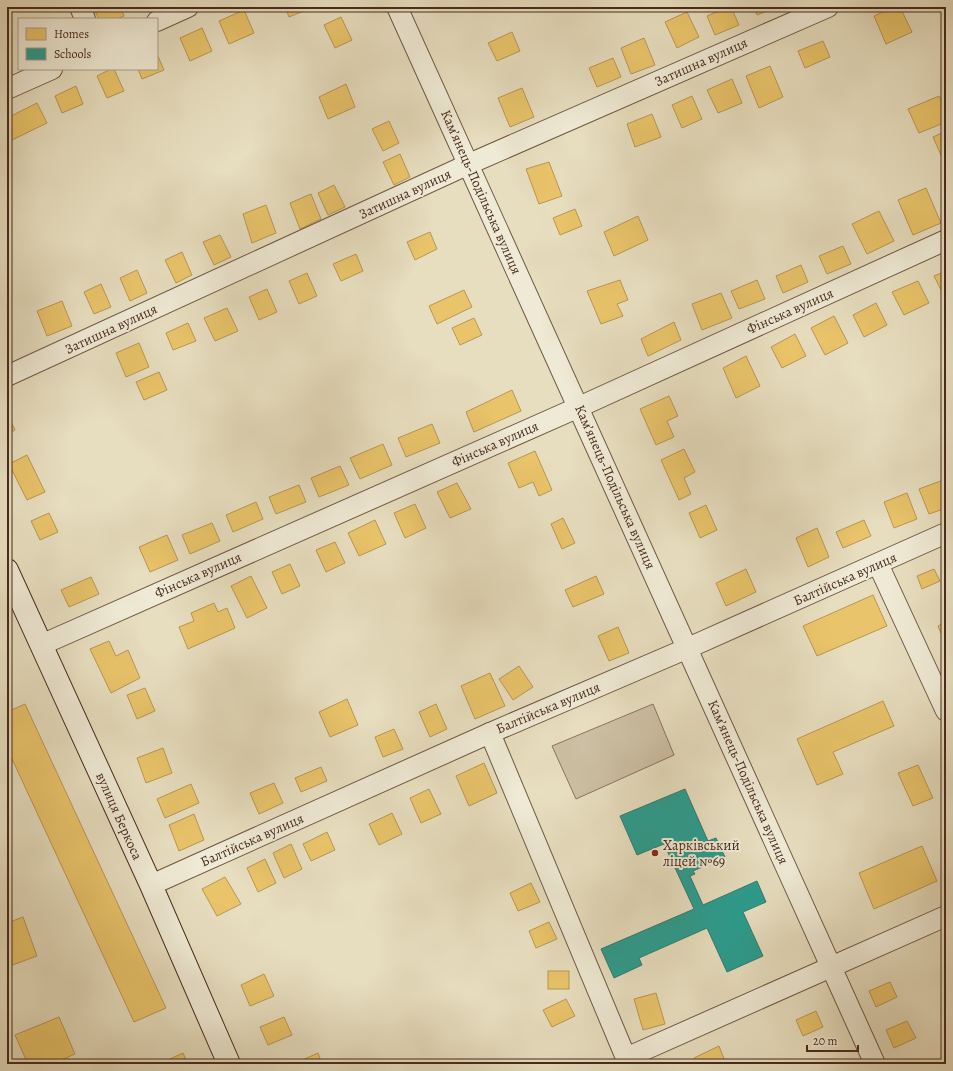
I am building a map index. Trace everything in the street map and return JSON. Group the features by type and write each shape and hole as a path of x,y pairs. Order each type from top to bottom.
{"street":[{"path":"80,7 85,18"},
{"path":"158,21 188,7"},
{"name":"Кам’янець-Подільська вулиця","path":"397,7 875,1064"},
{"name":"Затишна вулиця","path":"7,376 469,164 828,7"},
{"path":"7,89 50,70"},
{"name":"Фінська вулиця","path":"41,645 579,407 946,240"},
{"name":"Балтійська вулиця","path":"151,885 490,733 688,648 946,533"},
{"path":"878,564 946,711"},
{"name":"вулиця Беркоса","path":"7,570 151,885 229,1064"},
{"path":"490,733 625,1061 946,916"}],"shaded area":[{"path":"653,704 674,755 576,799 552,746"}],"building: Homes":[{"path":"100,7 120,7 124,16 119,18 98,18 94,9"},
{"path":"285,7 305,7 306,10 289,17"},
{"path":"731,7 739,25 715,35 707,16"},
{"path":"754,7 777,7 757,15"},
{"path":"894,7 900,7 912,32 886,44 874,16"},
{"path":"244,10 254,33 229,44 219,21"},
{"path":"687,12 699,37 677,48 665,22"},
{"path":"341,17 352,40 335,48 324,25"},
{"path":"202,28 212,51 190,61 180,38"},
{"path":"512,32 520,51 497,61 488,43"},
{"path":"644,38 655,65 631,74 621,48"},
{"path":"823,41 830,57 805,68 798,51"},
{"path":"158,56 164,70 142,79 138,70 158,70"},
{"path":"613,58 621,77 597,87 589,68"},
{"path":"770,66 783,97 759,108 746,76"},
{"path":"109,70 114,70 124,91 107,98 97,76"},
{"path":"732,79 742,103 718,113 707,90"},
{"path":"346,84 355,107 328,119 319,97"},
{"path":"76,86 83,104 62,113 55,96"},
{"path":"522,88 534,117 510,127 498,98"},
{"path":"692,96 702,119 682,128 672,105"},
{"path":"939,96 946,111 946,122 919,133 908,109"},
{"path":"37,103 47,123 10,141 7,136 7,118"},
{"path":"652,114 661,137 635,147 627,124"},
{"path":"389,121 399,143 383,151 372,129"},
{"path":"946,131 946,161 944,162 933,137"},
{"path":"400,154 410,177 394,185 383,162"},
{"path":"549,162 562,196 539,204 526,169"},
{"path":"334,185 345,207 328,215 318,193"},
{"path":"926,188 941,223 913,235 898,200"},
{"path":"311,194 321,219 300,229 290,203"},
{"path":"266,205 276,233 252,243 243,214"},
{"path":"575,209 582,226 560,235 553,218"},
{"path":"879,211 894,241 867,254 852,224"},
{"path":"638,216 648,240 614,256 604,232"},
{"path":"430,232 437,249 415,260 407,242"},
{"path":"220,235 231,257 214,265 203,242"},
{"path":"843,246 851,264 827,274 819,256"},
{"path":"182,252 192,275 176,283 165,260"},
{"path":"356,254 363,271 341,281 333,264"},
{"path":"801,265 808,282 783,293 776,276"},
{"path":"137,270 147,293 130,301 120,278"},
{"path":"946,271 946,300 934,276"},
{"path":"307,273 317,296 299,304 289,281"},
{"path":"620,280 628,300 617,304 623,316 601,324 587,291"},
{"path":"757,280 765,299 739,309 731,291"},
{"path":"918,281 929,303 904,315 892,292"},
{"path":"101,284 111,307 94,314 84,292"},
{"path":"267,289 277,312 259,320 249,297"},
{"path":"464,290 472,307 437,324 429,306"},
{"path":"721,293 732,318 702,330 692,304"},
{"path":"62,301 72,326 47,336 37,311"},
{"path":"876,303 887,325 864,337 853,315"},
{"path":"227,308 238,331 215,341 204,318"},
{"path":"834,316 848,343 825,355 811,328"},
{"path":"474,318 482,335 460,345 452,328"},
{"path":"674,322 681,340 648,356 641,339"},
{"path":"188,323 196,341 173,350 166,333"},
{"path":"795,334 806,356 782,368 771,347"},
{"path":"139,343 149,367 126,377 116,353"},
{"path":"746,356 760,386 736,398 723,368"},
{"path":"159,372 167,390 144,400 136,382"},
{"path":"512,390 521,411 474,432 466,412"},
{"path":"669,396 678,416 667,421 674,437 656,445 640,409"},
{"path":"7,413 15,430 7,434"},
{"path":"432,424 440,443 406,457 398,438"},
{"path":"383,444 392,465 360,479 350,458"},
{"path":"684,449 695,472 684,478 691,494 679,500 661,460"},
{"path":"535,451 552,490 539,496 533,482 519,488 508,463"},
{"path":"27,455 45,492 27,500 9,464"},
{"path":"340,466 349,485 319,497 311,478"},
{"path":"943,480 946,489 946,508 929,514 919,489"},
{"path":"457,483 471,509 450,518 437,492"},
{"path":"299,485 306,502 276,514 269,497"},
{"path":"907,493 917,519 894,528 884,502"},
{"path":"256,502 263,519 233,532 226,515"},
{"path":"415,504 426,528 405,538 394,513"},
{"path":"706,505 717,530 700,538 689,513"},
{"path":"49,513 58,532 40,540 31,521"},
{"path":"563,518 575,543 562,549 551,524"},
{"path":"375,520 386,544 359,556 348,533"},
{"path":"864,520 871,536 843,548 836,532"},
{"path":"212,523 220,541 190,554 182,535"},
{"path":"817,528 829,557 808,567 796,538"},
{"path":"167,535 178,560 150,572 139,547"},
{"path":"335,542 345,563 326,572 316,550"},
{"path":"290,564 300,586 282,594 272,572"},
{"path":"746,569 756,592 726,606 716,583"},
{"path":"934,569 940,581 922,589 917,576"},
{"path":"251,576 267,608 247,618 231,586"},
{"path":"596,576 604,594 573,607 565,590"},
{"path":"91,577 99,594 69,607 61,590"},
{"path":"873,595 887,626 817,656 803,626"},
{"path":"214,603 218,612 227,608 235,628 188,649 179,627 194,621 191,613"},
{"path":"946,622 946,645 938,626"},
{"path":"618,627 629,653 609,661 598,636"},
{"path":"109,641 116,656 128,650 140,678 111,693 90,649"},
{"path":"7,662 12,672 7,674"},
{"path":"519,666 533,687 513,700 499,679"},
{"path":"490,673 505,706 475,719 461,686"},
{"path":"145,688 155,711 137,719 127,695"},
{"path":"347,699 358,725 330,737 319,712"},
{"path":"883,701 894,726 833,752 843,774 817,785 797,739"},
{"path":"25,704 166,1008 134,1022 7,748 7,712"},
{"path":"436,704 447,729 430,737 419,712"},
{"path":"394,729 403,749 383,757 375,737"},
{"path":"163,748 172,773 146,783 137,758"},
{"path":"484,763 497,793 469,806 456,776"},
{"path":"918,765 933,798 913,806 898,773"},
{"path":"321,767 327,781 301,792 295,778"},
{"path":"274,783 283,803 259,814 250,793"},
{"path":"191,784 199,803 165,818 157,799"},
{"path":"429,789 441,814 421,823 410,798"},
{"path":"392,813 402,834 379,845 369,824"},
{"path":"194,814 204,840 179,851 169,825"},
{"path":"327,832 335,850 311,861 303,844"},
{"path":"291,844 302,869 284,878 273,853"},
{"path":"922,846 937,881 874,909 859,873"},
{"path":"265,859 276,883 258,892 247,868"},
{"path":"225,877 241,904 217,916 202,889"},
{"path":"531,883 540,902 518,911 510,893"},
{"path":"23,917 37,956 7,967 7,923"},
{"path":"549,922 557,939 536,948 529,931"},
{"path":"548,971 569,971 569,989 548,989"},
{"path":"264,974 274,996 250,1006 241,985"},
{"path":"890,982 897,997 876,1007 869,991"},
{"path":"656,993 665,1024 643,1030 634,999"},
{"path":"566,999 575,1016 552,1027 543,1010"},
{"path":"816,1011 823,1027 803,1036 796,1020"},
{"path":"59,1017 75,1054 52,1064 28,1064 15,1035"},
{"path":"284,1017 292,1035 268,1045 260,1027"},
{"path":"907,1021 916,1038 894,1048 886,1030"},
{"path":"719,1046 726,1064 697,1064 694,1058"},
{"path":"183,1053 188,1064 159,1064"},
{"path":"318,1053 322,1064 293,1064"}],"building: Schools":[{"path":"685,789 708,841 716,838 725,857 693,871 695,874 690,876 703,905 757,881 766,902 743,912 763,956 727,972 707,928 639,958 642,965 614,978 601,949 694,909 664,844 637,855 620,816"}],"place":[{"name":"Харківський ліцей №69","path":"655,853"}]}
